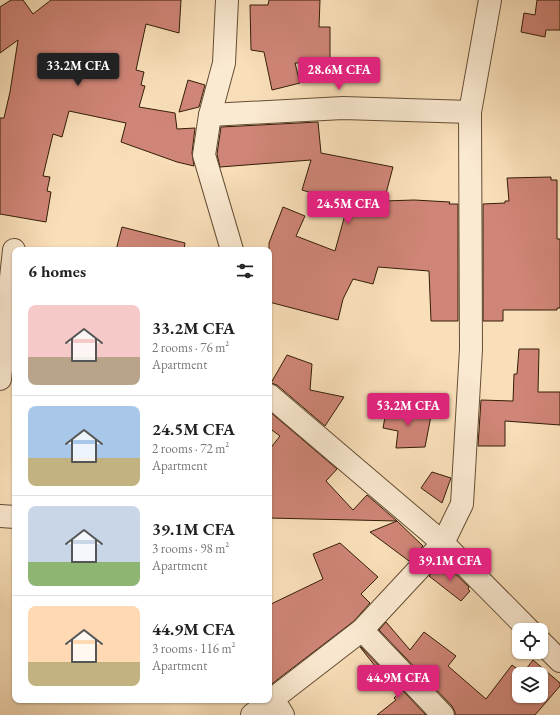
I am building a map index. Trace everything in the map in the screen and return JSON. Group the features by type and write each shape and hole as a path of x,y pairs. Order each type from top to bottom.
{"street":[{"path":"227,0 224,63 210,115 204,155 231,247"},
{"path":"252,715 278,707 362,630 443,543 462,504 471,350 470,112 490,0"},
{"path":"210,115 343,108 470,112"},
{"path":"0,379 10,249"},
{"path":"272,398 443,543 522,623"},
{"path":"0,516 12,517"},
{"path":"362,630 443,715"}],"building":[{"path":"11,0 23,0 33,14 51,0 181,0 179,33 146,24 136,70 144,72 141,85 145,86 139,107 175,113 177,129 195,128 192,153 194,166 177,162 121,142 126,123 69,111 62,137 53,134 43,176 50,177 47,191 51,192 46,222 0,214 0,118 4,118 10,92 18,40 0,53 0,7"},
{"path":"269,0 320,0 319,27 330,27 330,63 295,63 300,83 272,90 264,52 251,50 250,5 268,5"},
{"path":"537,0 560,0 560,30 546,30 545,37 521,32 524,13 535,15"},
{"path":"188,80 205,85 199,107 179,112"},
{"path":"318,122 321,153 393,167 384,201 414,200 450,202 449,204 458,204 458,321 431,321 429,271 378,267 373,284 353,279 343,299 338,320 272,303 272,247 269,247 269,243 283,207 305,216 296,236 335,251 348,204 302,190 311,160 220,167 217,154 221,127"},
{"path":"551,177 551,180 557,180 557,239 560,239 560,308 557,308 557,310 503,310 503,321 483,321 483,204 505,203 505,201 509,201 507,178"},
{"path":"122,227 185,243 184,247 117,247"},
{"path":"519,349 539,349 538,392 560,392 560,425 505,421 505,446 478,446 481,400 513,401 514,374 517,374"},
{"path":"287,355 312,364 310,390 344,397 325,426 277,385 272,383"},
{"path":"387,406 431,416 425,447 396,448 398,431 383,428"},
{"path":"272,414 337,469 326,481 353,510 367,495 397,521 272,518 272,446 280,436 272,430"},
{"path":"432,472 451,478 442,503 421,488"},
{"path":"397,521 423,546 409,561 370,532"},
{"path":"340,543 378,577 361,594 370,603 354,621 272,684 272,604 323,579 313,554"},
{"path":"443,562 469,587 468,589 470,591 461,601 429,576"},
{"path":"386,622 410,650 424,632 456,656 448,666 486,699 512,665 515,667 512,667 512,703 545,703 535,715 455,715 452,706 379,630"},
{"path":"360,647 426,715 377,715 396,700 394,698 399,693 387,681"},
{"path":"533,660 541,667 528,667"},
{"path":"548,673 560,683 560,686 548,700"}]}
